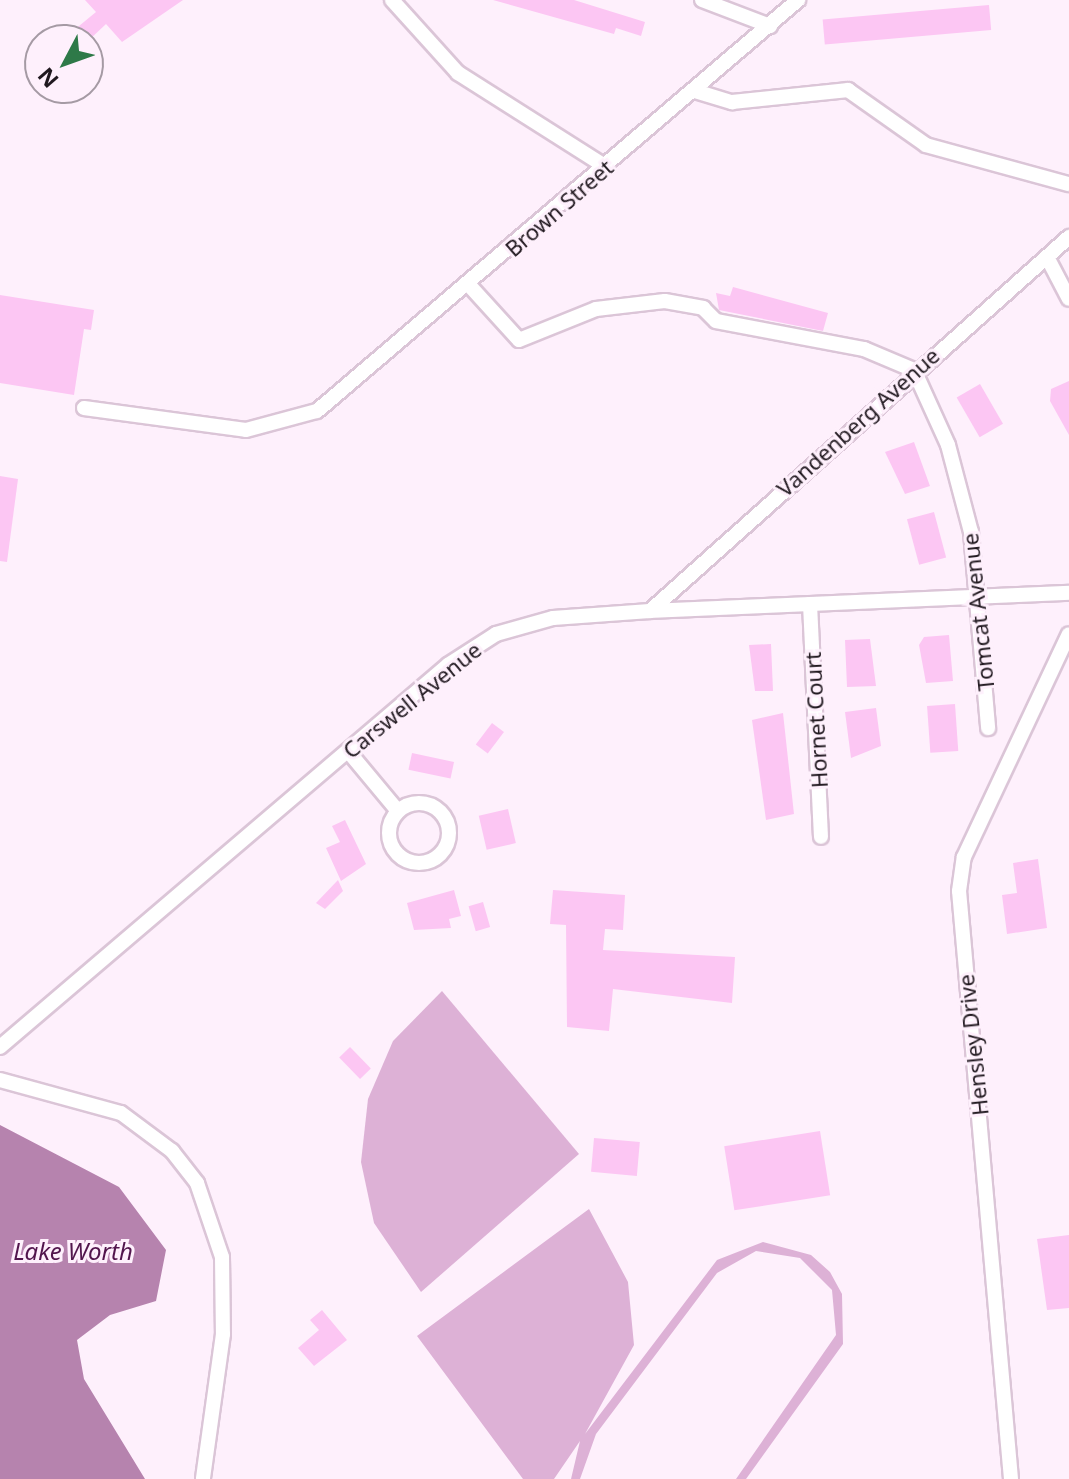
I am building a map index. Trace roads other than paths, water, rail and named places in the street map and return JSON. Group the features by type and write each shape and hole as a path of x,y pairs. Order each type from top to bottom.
{"street":[{"path":"392,0 458,73 606,167"},
{"path":"702,0 770,26"},
{"name":"Brown Street","path":"84,408 246,430 317,411 469,285 798,0"},
{"path":"695,91 732,102 848,90 926,145 1069,184"},
{"name":"Vandenberg Avenue","path":"650,611 914,370 1069,237"},
{"path":"1047,257 1069,299"},
{"path":"469,285 519,340 596,309 665,301 703,308 716,321 864,349 914,370"},
{"name":"Tomcat Avenue","path":"914,370 955,469 981,598 988,728"},
{"name":"Carswell Avenue","path":"0,1047 448,665 496,634 553,618 650,611 1069,593"},
{"name":"Hornet Court","path":"810,604 821,837"},
{"name":"Hensley Drive","path":"1011,1479 959,891 964,857 1069,634"},
{"path":"348,751 398,811"},
{"path":"421,802 439,810 449,827 441,854 412,863 395,852 388,833 398,811 421,802"},
{"path":"0,1080 121,1113 172,1151 197,1183 222,1257 223,1334 203,1479"}],"water":[{"name":"Lake Worth","path":"0,1125 119,1187 166,1250 156,1301 110,1315 77,1340 84,1379 145,1479 0,1479"}]}
